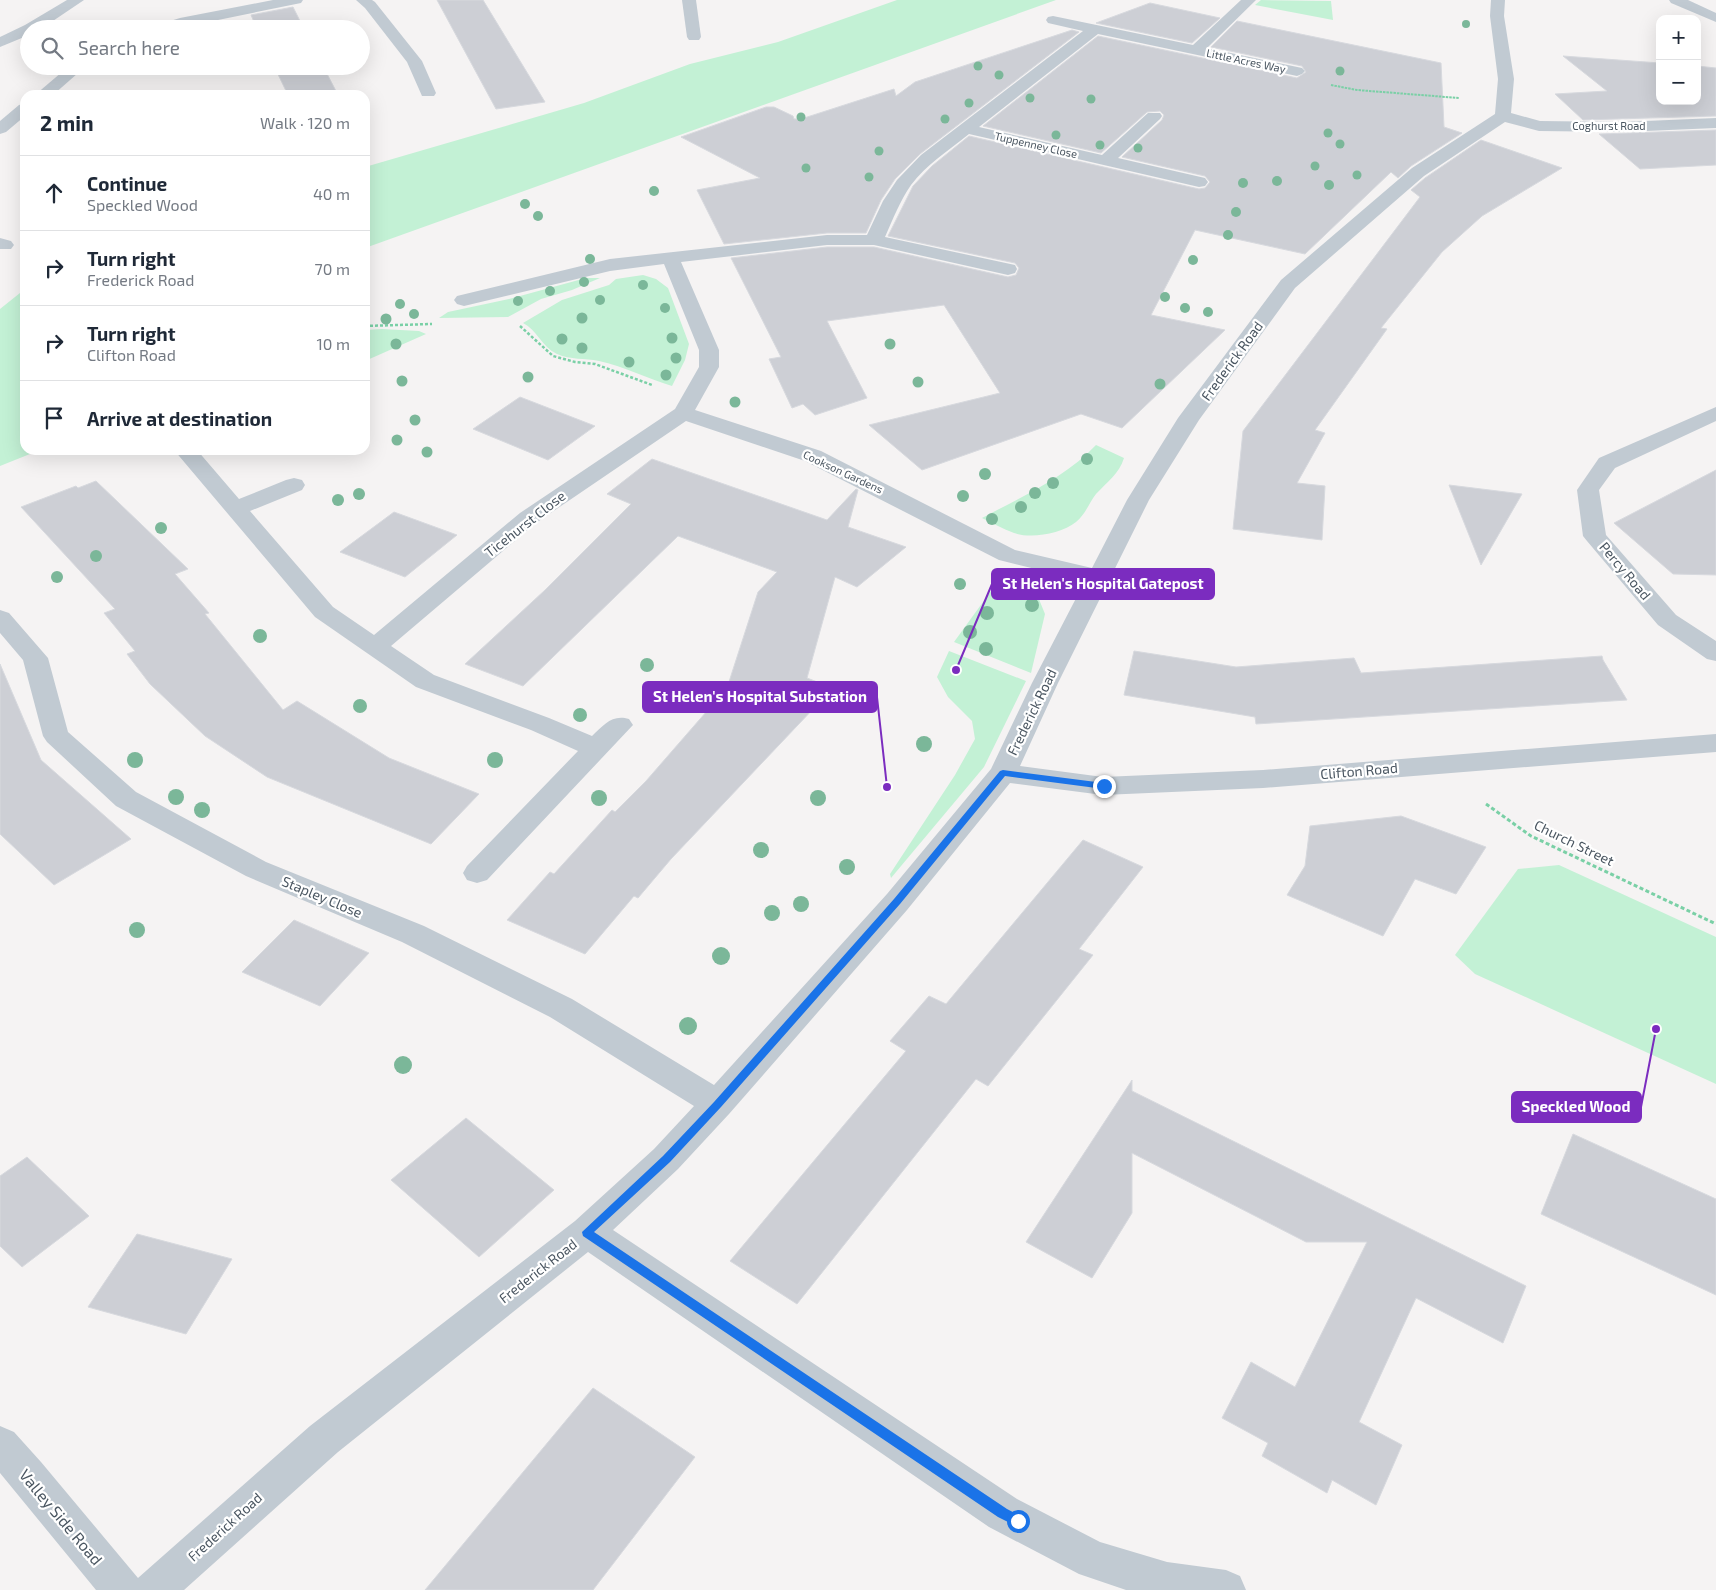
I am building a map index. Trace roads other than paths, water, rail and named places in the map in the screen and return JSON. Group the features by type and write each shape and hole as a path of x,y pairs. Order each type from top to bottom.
{"street":[{"path":"44,20 77,0"},
{"path":"196,20 296,0"},
{"path":"363,0 370,5 414,61 428,93"},
{"path":"690,0 694,38"},
{"name":"Little Acres Way","path":"1196,50 1249,0"},
{"path":"1498,0 1497,16 1506,79 1504,109"},
{"path":"1676,0 1716,18"},
{"name":"Little Acres Way","path":"1053,20 1297,71"},
{"name":"Tuppenney Close","path":"874,240 892,201 906,180 927,159 1095,29"},
{"path":"5,41 20,34"},
{"path":"5,41 20,42"},
{"path":"49,90 68,75"},
{"name":"Coghurst Road","path":"1504,109 1539,126 1622,127 1716,123"},
{"name":"Frederick Road","path":"153,1590 324,1439 587,1232 666,1159 717,1104 897,902 1003,773 1045,683 1138,500 1190,418 1288,284 1418,172 1504,109"},
{"path":"0,129 20,112"},
{"path":"1105,161 1154,116"},
{"name":"Tuppenney Close","path":"967,129 1199,182"},
{"path":"464,300 558,276 610,266 827,240 874,240 1008,269"},
{"path":"670,258 703,332 709,350 709,367 687,405"},
{"name":"Cookson Gardens","path":"687,405 813,456 1007,555 1100,577"},
{"name":"Ticehurst Close","path":"375,647 528,518 687,405"},
{"name":"Percy Road","path":"1716,413 1607,463 1588,490 1595,536 1667,620 1716,653"},
{"path":"189,455 324,612 425,681 540,724 596,748"},
{"path":"236,509 294,485"},
{"name":"Stapley Close","path":"0,618 35,658 56,736 126,799 256,870 413,934 561,1008 717,1104"},
{"path":"477,873 620,725"},
{"name":"Clifton Road","path":"1003,773 1104,786 1263,779 1716,743"},
{"path":"587,1232 1003,1513 1093,1560 1167,1582 1226,1590"},
{"name":"Valley Side Road","path":"0,1445 122,1590"}],"place":[{"name":"St Helen's Hospital Gatepost","path":"956,670"},
{"name":"St Helen's Hospital Substation","path":"887,787"},
{"name":"Speckled Wood","path":"1656,1029"}]}
